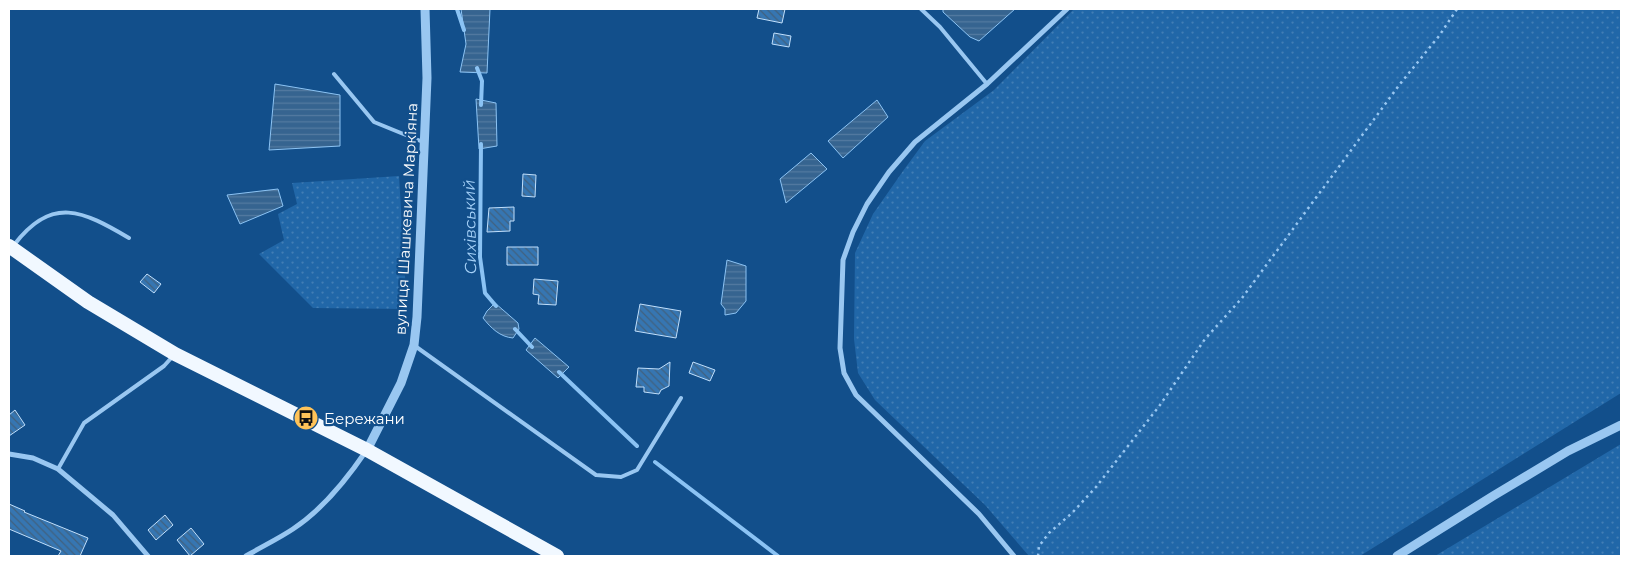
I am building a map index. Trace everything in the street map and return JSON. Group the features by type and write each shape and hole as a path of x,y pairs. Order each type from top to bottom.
{"highway":[{"path":"10,247 88,302 176,354 367,450 557,556"}],"street":[{"name":"вулиця Шашкевича Маркіяна","path":"367,450 401,383 414,345 427,78 425,9"},
{"path":"1014,556 978,514 856,395 844,373 840,348 843,260 853,232 867,204 889,172 915,142 988,84 1067,9"},
{"path":"1397,556 1560,456 1621,425"},
{"path":"246,556 294,528 325,502 351,474 367,450"},
{"path":"9,454 33,458 58,469 113,515 148,556"}],"lane":[{"path":"921,9 940,27 988,84"},
{"path":"334,74 374,122 423,142"},
{"path":"10,247 40,218 58,213 82,214 99,220 129,238"},
{"path":"414,345 596,475 620,477 636,470 681,398"},
{"path":"58,469 84,423 164,366 176,354"}],"path":[{"path":"1038,556 1039,546 1049,533 1072,513 1096,487 1154,412 1205,339 1242,298 1394,92 1439,36 1457,9"}],"shaded area":[{"path":"461,9 490,9 487,73 460,72 466,44"},
{"path":"943,9 1015,9 979,41 970,37 943,12"},
{"path":"1074,9 1621,9 1621,393 1360,556 1029,556 985,505 875,400 858,373 854,339 855,253 873,214 925,141 994,90"},
{"path":"275,84 340,95 340,146 269,150"},
{"path":"476,99 496,103 497,146 479,149"},
{"path":"877,100 888,117 843,158 828,141"},
{"path":"811,153 827,169 786,203 780,179"},
{"path":"399,176 407,309 313,308 259,254 284,240 278,214 297,204 292,183"},
{"path":"278,189 283,206 240,224 227,195"},
{"path":"727,260 746,266 746,301 736,313 725,315 725,309 721,304"},
{"path":"495,303 518,323 519,329 513,338 504,336 496,331 483,318"},
{"path":"535,338 569,367 558,378 526,350"},
{"path":"1621,444 1621,556 1435,556"}],"building":[{"path":"759,9 785,9 782,23 757,18"},
{"path":"774,33 791,36 789,47 772,44"},
{"path":"523,174 536,175 535,197 522,196"},
{"path":"514,207 514,221 510,221 510,231 487,232 489,208"},
{"path":"507,247 538,247 538,265 507,265"},
{"path":"147,274 161,284 154,293 140,282"},
{"path":"534,279 558,281 556,305 538,304 539,295 533,294"},
{"path":"640,304 681,311 676,338 635,331"},
{"path":"670,362 669,386 661,390 659,394 644,392 644,387 636,387 638,368 659,369"},
{"path":"693,362 715,370 710,381 689,373"},
{"path":"15,410 25,425 9,436 9,415"},
{"path":"9,504 88,538 80,556 58,556 61,551 9,529"},
{"path":"165,515 173,525 156,540 148,530"},
{"path":"191,528 204,544 190,556 177,540"}],"waterway":[{"name":"Сихівський","path":"457,9 464,30"},
{"name":"Сихівський","path":"477,68 482,81 481,105"},
{"name":"Сихівський","path":"481,144 480,257 485,293 496,306"},
{"name":"Сихівський","path":"515,329 532,347"},
{"name":"Сихівський","path":"559,372 637,446"},
{"name":"Сихівський","path":"655,462 778,556"}],"place":[{"name":"Бережани","path":"306,418"}]}
